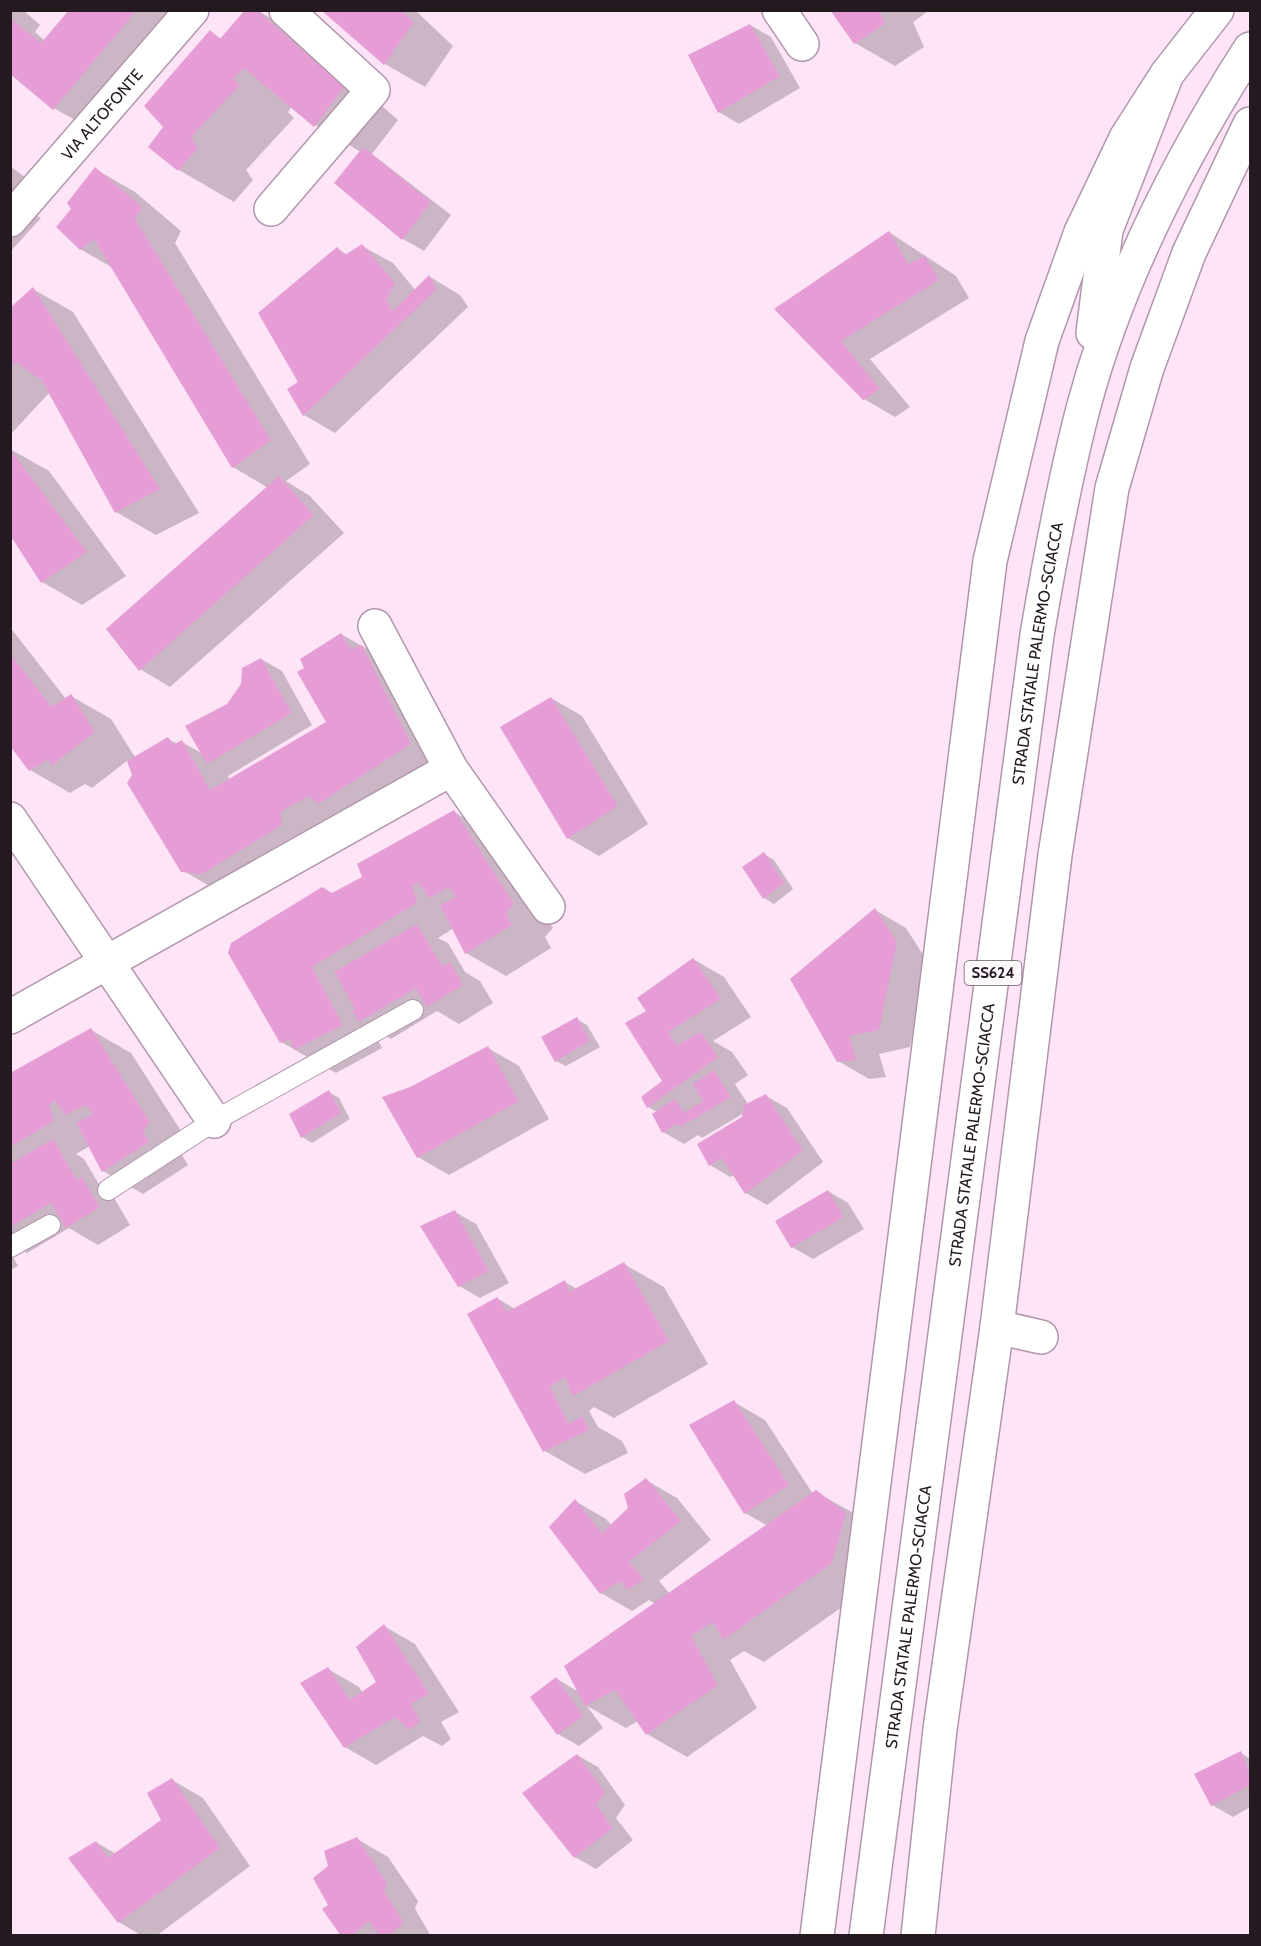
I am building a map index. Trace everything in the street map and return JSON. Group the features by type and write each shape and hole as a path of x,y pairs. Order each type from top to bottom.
{"main road":[{"name":"VIA ALTOFONTE","path":"10,220 192,10"},
{"path":"271,209 373,90 285,10"},
{"path":"779,10 802,44"},
{"path":"817,1935 990,561 1042,340 1081,232 1126,138 1167,75 1217,10"},
{"name":"STRADA STATALE PALERMO-SCIACCA","path":"866,1935 1037,636 1052,544 1084,403 1123,290 1156,217 1212,108 1250,49"},
{"path":"1084,403 1106,230 1167,75"},
{"path":"918,1935 940,1729 997,1327 1055,855 1112,488 1147,368 1189,253 1251,124"},
{"path":"375,626 451,769 548,907"},
{"path":"10,1017 451,769"},
{"path":"10,819 214,1121"},
{"path":"997,1327 1041,1337"}],"lane":[{"path":"108,1190 214,1121 413,1010"},
{"path":"10,1247 50,1225"}],"building":[{"path":"69,10 137,10 53,110 10,74 10,18 41,43"},
{"path":"245,10 257,10 344,87 314,127 244,68 233,79 240,85 191,137 198,148 178,171 148,147 163,127 144,106 210,30 220,39"},
{"path":"321,10 401,10 414,22 384,65"},
{"path":"830,10 879,10 885,24 854,44"},
{"path":"750,24 780,76 718,113 688,55"},
{"path":"363,147 431,202 402,240 334,183"},
{"path":"95,167 142,207 135,219 271,440 232,468 94,239 80,250 56,227 71,209 67,203"},
{"path":"889,231 908,264 925,256 939,280 841,341 880,389 863,400 774,309"},
{"path":"362,244 395,283 386,300 393,311 429,275 437,289 303,416 287,389 298,382 258,313 337,247 345,255"},
{"path":"33,287 160,489 115,513 42,381 16,362 10,368 10,308"},
{"path":"10,449 87,552 41,583 10,535"},
{"path":"279,476 314,515 139,671 106,629"},
{"path":"341,633 351,650 362,645 411,744 318,804 309,796 280,812 282,825 202,874 181,872 127,783 132,775 127,761 168,737 173,745 182,740 210,790 326,722 297,672 304,668 300,659"},
{"path":"10,654 52,707 71,694 95,732 51,766 49,759 29,771 10,746"},
{"path":"261,658 292,713 207,764 185,726 227,704 241,684 242,668"},
{"path":"551,697 618,806 567,839 500,727"},
{"path":"454,810 514,904 506,913 512,925 465,954 440,905 456,897 449,887 429,898 418,882 412,887 417,903 312,967 343,1025 294,1050 290,1039 280,1043 228,953 231,943 322,887 332,893 362,877 357,864"},
{"path":"764,852 784,883 763,899 742,867"},
{"path":"875,908 897,942 879,1030 849,1036 856,1060 837,1062 790,979"},
{"path":"417,924 442,966 450,962 463,985 427,1007 416,988 359,1022 352,1010 355,1009 334,972"},
{"path":"693,958 721,999 668,1032 677,1045 701,1032 718,1057 647,1108 641,1097 662,1081 625,1023 646,1011 637,998"},
{"path":"577,1017 590,1041 555,1062 541,1037"},
{"path":"91,1028 150,1122 143,1131 149,1142 102,1172 76,1123 93,1114 86,1105 65,1115 55,1100 49,1105 54,1121 10,1147 10,1073"},
{"path":"488,1046 519,1101 417,1158 382,1097 410,1087"},
{"path":"714,1070 731,1097 680,1127 678,1123 662,1133 652,1114 675,1099 684,1113 703,1101 693,1084"},
{"path":"329,1090 341,1113 301,1138 289,1114"},
{"path":"766,1094 803,1150 745,1194 722,1158 709,1166 697,1144 742,1117 744,1105"},
{"path":"53,1139 77,1180 82,1177 100,1207 66,1228 51,1203 10,1227 10,1164"},
{"path":"828,1190 844,1217 791,1248 775,1221"},
{"path":"455,1210 489,1271 458,1287 420,1226"},
{"path":"624,1262 669,1341 573,1396 565,1377 550,1387 569,1424 582,1416 589,1430 543,1452 467,1314 497,1297 507,1312 565,1280 569,1292"},
{"path":"734,1400 789,1485 744,1514 689,1425"},
{"path":"646,1478 681,1521 629,1562 644,1579 628,1590 620,1581 600,1594 549,1527 575,1499 602,1533 628,1508 624,1494"},
{"path":"816,1490 846,1513 832,1563 723,1640 713,1622 691,1636 718,1685 646,1735 615,1690 585,1706 564,1666"},
{"path":"384,1624 429,1694 411,1704 420,1721 410,1730 395,1717 344,1748 300,1683 328,1667 350,1700 376,1682 356,1647"},
{"path":"556,1677 583,1716 557,1735 530,1697"},
{"path":"1241,1751 1250,1774 1250,1785 1211,1806 1194,1774"},
{"path":"577,1754 605,1792 596,1805 613,1828 574,1858 522,1793"},
{"path":"172,1778 220,1848 118,1923 68,1858 96,1841 108,1858 161,1820 147,1793"},
{"path":"357,1837 387,1883 384,1891 404,1923 387,1936 380,1936 369,1921 351,1936 341,1936 322,1909 328,1905 313,1878 328,1866 324,1851"}]}
